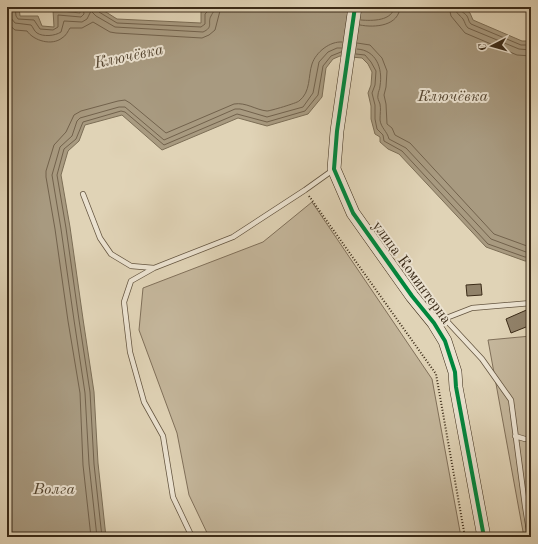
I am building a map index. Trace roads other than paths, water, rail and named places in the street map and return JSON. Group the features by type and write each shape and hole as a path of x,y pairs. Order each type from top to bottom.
{"street":[{"name":"улица Коминтерна","path":"356,7 345,72 337,131 334,169 353,212 412,296 440,321 455,372 456,387 484,537"}],"lane":[{"path":"192,537 173,497 163,436 144,402 130,352 124,302 131,281 154,268 233,238 334,169"},
{"path":"82,194 100,238 111,254 131,266 154,268"},
{"path":"530,537 511,400 482,359 440,321 472,308 531,303"},
{"path":"515,436 531,439"}],"water":[{"name":"Ключёвка","path":"7,7 19,7 20,16 38,16 42,26 54,27 53,10 80,13 79,7 98,7 117,19 201,23 201,12 208,7 340,7 367,11 393,7 462,7 470,13 473,20 522,41 531,41 531,261 525,261 486,247 399,154 388,149 380,142 380,137 375,134 371,119 371,106 368,93 371,85 372,72 368,64 362,58 340,56 333,59 326,68 322,97 308,114 267,126 238,118 162,150 122,115 85,125 79,141 68,151 61,175 94,392 98,463 106,537 7,537"}],"water label":[{"name":"Волга","path":"54,490"}]}
